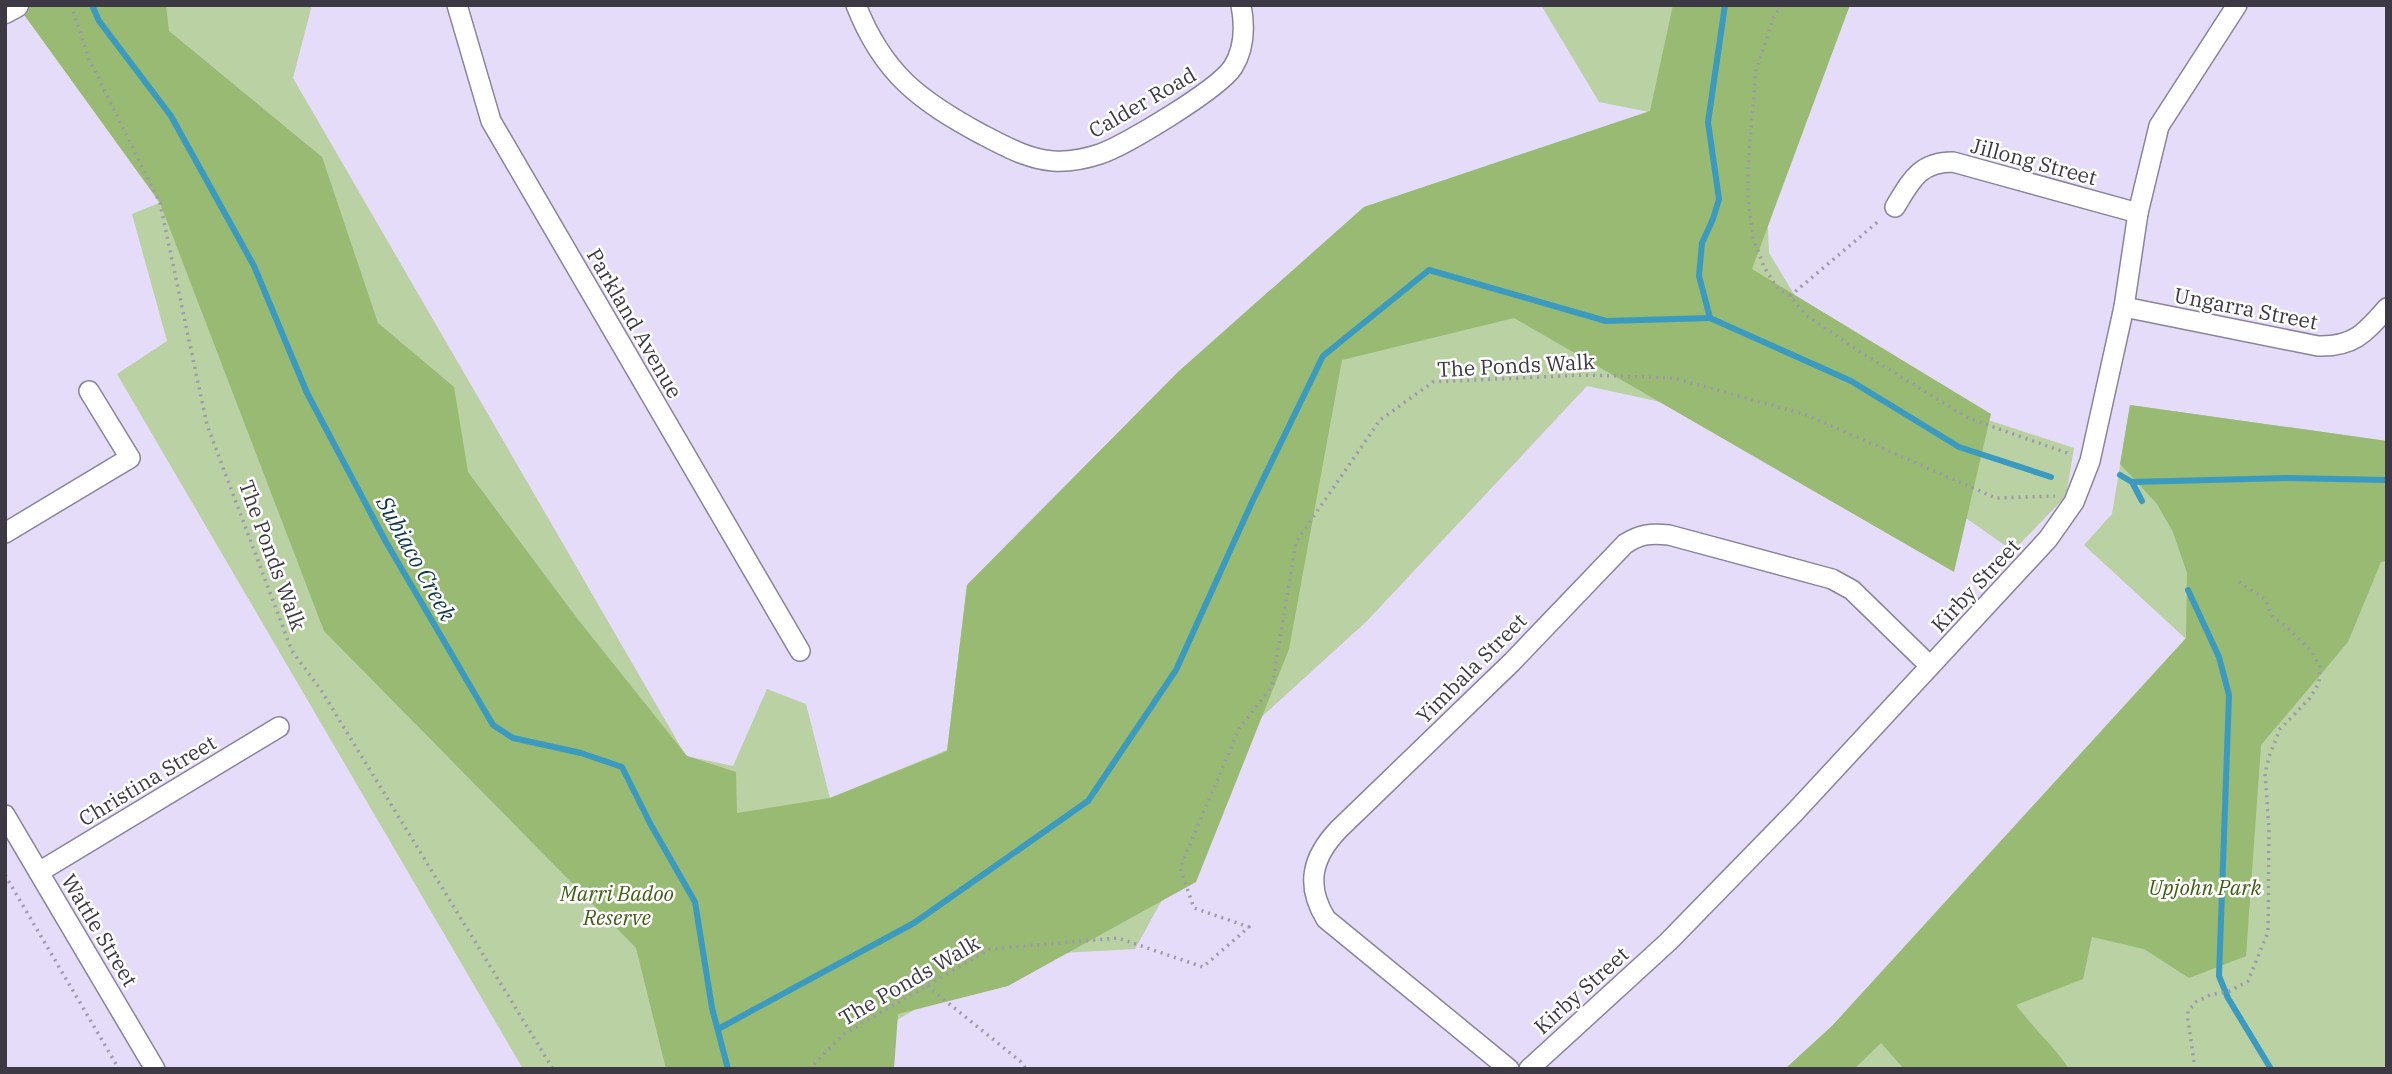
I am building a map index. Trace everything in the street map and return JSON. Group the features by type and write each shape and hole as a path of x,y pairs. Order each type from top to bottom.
{"street":[{"path":"5,11 16,5"},
{"name":"Parkland Avenue","path":"457,5 491,121 800,651"},
{"name":"Calder Road","path":"856,5 884,58 925,101 1010,149 1053,161 1079,159 1103,153 1193,101 1222,80 1240,53 1244,37 1241,5"},
{"name":"Kirby Street","path":"1529,1069 1668,942 1794,813 2048,539 2074,502 2094,448 2124,307 2138,213 2159,126 2237,5"},
{"name":"Jillong Street","path":"1895,207 1914,176 1940,162 1953,162 2138,213"},
{"name":"Ungarra Street","path":"2124,307 2333,347 2356,340 2367,332 2387,308"},
{"path":"5,533 130,458 89,391"},
{"name":"Yimbala Street","path":"1509,1069 1326,919 1317,905 1312,887 1315,867 1322,850 1339,829 1512,662 1625,544 1638,535 1668,535 1832,579 1852,590 1930,666"},
{"name":"Christina Street","path":"39,872 279,727"},
{"name":"Wattle Street","path":"5,815 155,1069"}],"path":[{"name":"The Ponds Walk","path":"71,5 89,59 160,203 207,425 292,651 320,690 553,1069"},
{"path":"1782,5 1774,16 1756,70 1748,165 1748,199 1753,237 1764,267 1778,289 1790,296 1806,315 1827,329 1968,418 2074,455 2070,465"},
{"path":"1790,296 1895,207"},
{"name":"The Ponds Walk","path":"809,1069 844,1034 990,949 1118,938 1203,967 1249,927 1194,908 1180,868 1239,729 1272,686 1296,542 1380,420 1433,382 1584,375 1673,378 1804,414 1996,498 2056,496"},
{"path":"2195,1069 2189,1011 2196,1002 2210,995 2230,991 2248,981 2268,932 2269,830 2265,773 2280,729 2311,698 2319,682 2320,667 2311,651 2290,629 2272,616 2266,600 2235,579"},
{"path":"5,875 119,1069"},
{"path":"927,986 1020,1061 1026,1069"}],"green space":[{"name":"Marri Badoo Reserve","path":"17,5 166,5 169,31 322,157 378,323 454,387 468,472 576,617 687,756 736,772 737,813 830,798 947,751 967,585 1178,372 1364,207 1650,111 1673,5 1850,5 1752,269 1991,414 1954,572 1514,318 1342,360 1289,649 1196,882 1008,986 898,1014 894,1069 666,1069 636,948 324,631 160,203"},
{"name":"Marri Badoo Reserve","path":"80,5 312,5 293,78 686,756 733,766 767,689 806,704 830,798 947,750 967,585 1178,372 1364,207 1649,112 1599,102 1541,5 1807,5 1765,163 1769,253 1797,299 1954,409 2074,448 2066,496 2013,551 1933,495 1817,436 1587,386 1367,621 1234,742 1201,829 1135,949 1006,956 824,1063 830,1069 523,1069 117,374 167,341 132,214 159,203"},
{"name":"Upjohn Park","path":"2130,405 2387,441 2387,1069 1785,1069 1832,1026 2186,639 2084,545 2112,514"},
{"name":"Upjohn Park","path":"2130,405 2387,441 2387,561 2381,562 2348,642 2261,745 2246,956 2189,978 2144,949 2092,937 2083,979 2016,1005 2069,1069 1904,1069 1881,1043 1854,1069 1785,1069 1832,1026 2186,638 2187,573 2173,532 2157,504 2120,464"}],"waterway":[{"name":"Subiaco Creek","path":"92,5 99,21 171,116 254,266 307,393 386,542 493,725 513,738 581,753 622,767 695,902 712,1008 728,1069"},
{"path":"718,1029 914,923 1088,801 1176,670 1253,500 1323,356 1429,270 1606,321 1710,318 1699,276 1702,243 1719,199 1708,122 1725,5"},
{"path":"1710,318 1851,381 1959,447 2051,477"},
{"path":"2120,475 2132,482 2287,478 2387,480"},
{"path":"2132,482 2142,501"},
{"path":"2188,590 2219,657 2229,695 2219,976 2228,998 2271,1069"}]}
